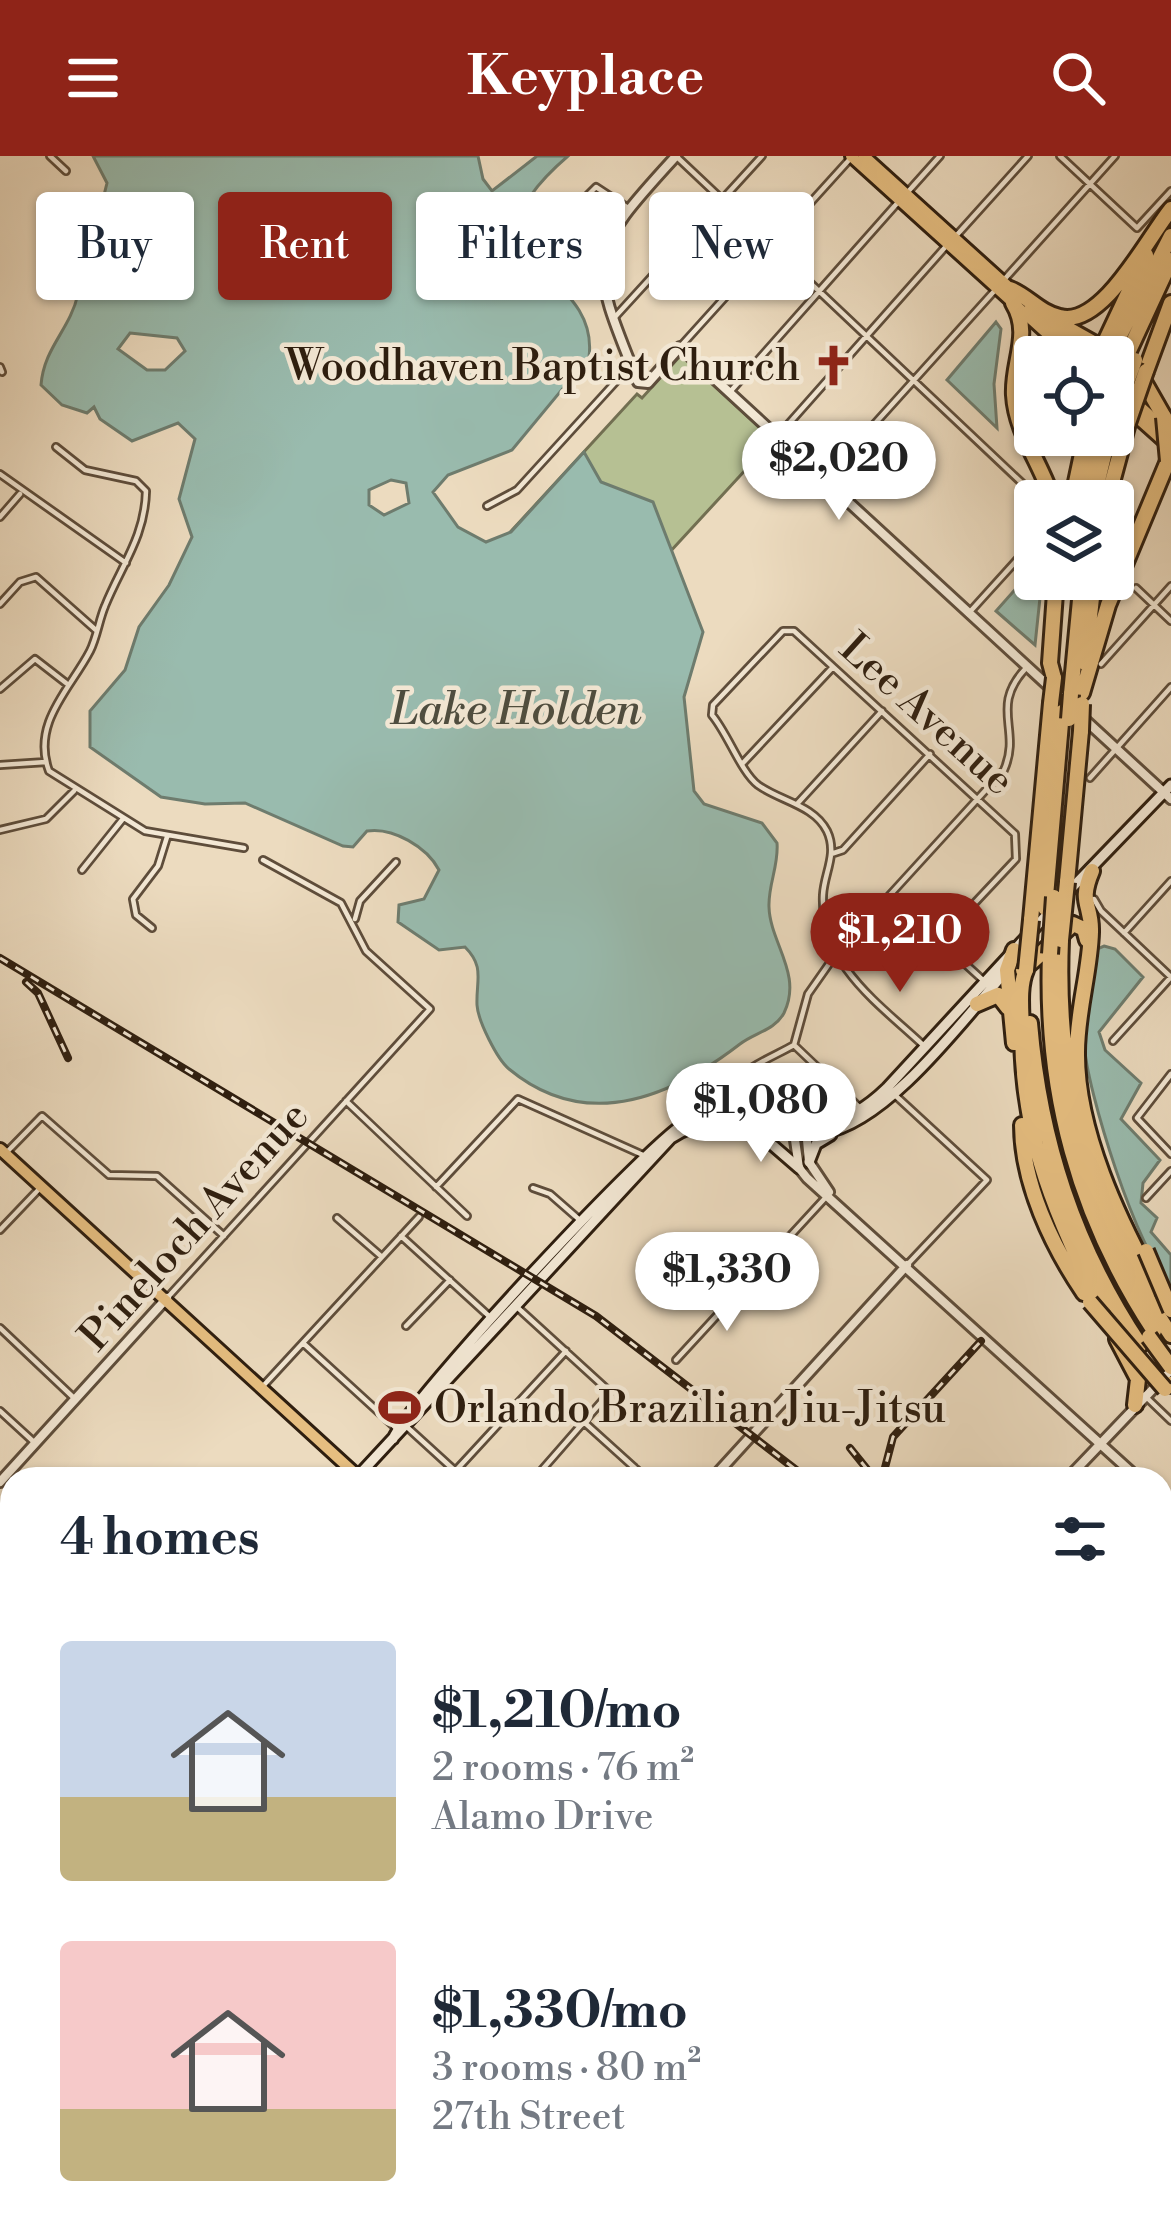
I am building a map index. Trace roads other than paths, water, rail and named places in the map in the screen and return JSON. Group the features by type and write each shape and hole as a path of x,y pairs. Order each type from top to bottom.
{"highway":[{"path":"1008,292 1060,318 1087,315 1104,302 1171,212"},
{"path":"1123,336 1132,280 1171,212"},
{"path":"1128,336 1171,236"},
{"path":"1130,336 1171,260"},
{"path":"1133,336 1171,279"},
{"path":"1008,292 1129,364 1154,394 1164,417 1169,455 1061,711 1031,920 1022,1058 1029,1123 1048,1197 1094,1302 1134,1361 1168,1376"},
{"path":"1008,292 1023,332 1014,401 1045,480"},
{"path":"1134,341 1171,303"},
{"path":"1134,344 1171,316"},
{"path":"1061,600 1071,691 1081,731 1061,940 1070,1093 1107,1222 1158,1325"},
{"path":"1071,691 1077,600"},
{"path":"1090,600 1071,691 1061,711 1058,900 1046,958 1050,1040 1071,1159 1102,1241 1158,1325"},
{"path":"1092,871 1083,891 1092,927 1078,1022 1078,1066 1094,1140 1156,1288 1168,1376"},
{"path":"1058,900 1089,904"},
{"path":"1011,1010 1018,975 1066,928 1072,924 1084,928 1088,945"},
{"path":"1014,950 1007,970 1027,1163 1046,1221 1136,1372 1140,1400"},
{"path":"1026,970 1034,1072 1056,1174 1091,1260 1171,1339 1151,1363 1134,1361"},
{"path":"977,1004 992,994 1005,999 1013,1043"},
{"path":"1078,1022 1093,1117 1146,1251 1168,1376"},
{"path":"1070,1093 1126,1241 1156,1288"},
{"path":"1022,1125 1049,1218 1085,1279"},
{"path":"1094,1302 1168,1376"}],"main road":[{"path":"852,156 1060,336"},
{"path":"865,156 905,201"},
{"path":"1008,292 1052,336"},
{"path":"1134,401 1171,435"},
{"path":"1134,424 1169,455"},
{"path":"928,1050 1058,900 1169,792"},
{"path":"745,1124 804,1165 817,1144 890,1090 977,1004 1058,900"},
{"path":"367,1467 644,1162 686,1128 725,1118 800,1130 862,1113"},
{"path":"725,1118 800,1130 844,1128"},
{"path":"2,1151 345,1467"}],"street":[{"path":"50,156 66,171"},
{"path":"625,212 676,156 714,192"},
{"path":"729,192 762,156"},
{"path":"814,200 852,156"},
{"path":"729,392 905,201 940,156"},
{"path":"777,437 1028,156"},
{"path":"1060,156 1137,228 1171,191"},
{"path":"824,480 915,381 1008,292 1115,156"},
{"path":"615,317 649,280"},
{"path":"814,287 1019,480"},
{"path":"611,300 638,382 645,384 724,300"},
{"path":"680,347 968,614 1169,792"},
{"path":"487,506 517,490 632,364"},
{"path":"46,762 52,711 89,653 142,526 146,491 139,484 85,470 56,447"},
{"path":"0,474 21,494 126,563"},
{"path":"0,517 21,494"},
{"path":"968,614 1014,563"},
{"path":"0,604 26,578 44,582 97,631"},
{"path":"1100,664 1171,586"},
{"path":"1136,588 1171,621"},
{"name":"Lee Avenue","path":"743,763 712,716 713,705 783,631 794,631 978,799 1018,842 1016,859 940,941"},
{"path":"0,689 26,661 44,662 66,683"},
{"path":"725,1118 723,1094 730,1083 794,1045 808,994 836,954 1009,760 1006,700 1027,667"},
{"path":"833,668 743,763 759,785 796,805 827,830 831,854 822,898 843,970 928,1050"},
{"path":"1090,778 1171,687"},
{"path":"796,805 882,711"},
{"path":"831,854 843,850 930,754"},
{"path":"0,765 46,762 74,791 122,820 167,837 244,848"},
{"path":"0,830 46,819 74,791"},
{"path":"82,870 122,820"},
{"path":"152,928 136,915 133,898 158,866 167,837"},
{"path":"263,860 341,903 354,922"},
{"path":"354,922 360,902 396,862"},
{"path":"1124,933 1171,881"},
{"path":"890,895 985,982"},
{"path":"341,903 360,902"},
{"path":"1089,904 1171,977 1113,1041"},
{"name":"Pineloch Avenue","path":"13,1467 430,1009 366,952 354,922"},
{"path":"794,1045 862,1113"},
{"path":"1171,1074 1137,1118 1171,1154"},
{"path":"723,1467 987,1180 890,1090"},
{"path":"436,1187 518,1099 644,1162"},
{"path":"346,1102 466,1216"},
{"path":"2,1151 41,1116 109,1175 157,1176 224,1236"},
{"path":"800,1130 804,1165 830,1193 1126,1467"},
{"path":"1146,1198 1171,1172"},
{"path":"0,1230 41,1187"},
{"path":"533,1188 550,1194 585,1225"},
{"path":"676,1360 830,1193"},
{"path":"262,1388 418,1217"},
{"path":"337,1219 382,1257"},
{"path":"401,1236 495,1322"},
{"path":"406,1326 450,1280"},
{"path":"513,1303 610,1392 547,1467"},
{"path":"0,1328 76,1399"},
{"path":"303,1343 450,1467"},
{"path":"459,1467 566,1351"},
{"path":"1078,1467 1168,1376"},
{"path":"1140,1400 1171,1421"},
{"path":"0,1412 35,1443"},
{"path":"585,1423 634,1467"}],"water":[{"name":"Lake Holden","path":"93,156 478,156 483,179 492,191 537,156 568,156 533,192 416,192 416,300 571,300 586,326 589,357 512,450 448,475 433,492 458,527 486,542 511,532 584,452 601,482 653,502 703,632 684,697 694,791 704,804 762,823 777,843 769,907 790,985 784,1013 775,1023 656,1093 597,1103 568,1100 538,1089 509,1069 489,1039 478,1012 478,974 471,954 465,947 439,950 398,922 399,905 424,899 439,870 418,846 398,836 367,831 353,847 343,846 245,803 205,804 161,797 90,747 90,711 125,670 139,627 169,585 192,537 179,499 195,439 178,423 132,441 100,419 94,407 87,413 62,405 41,385 47,360 76,300 194,300 194,192 105,192 107,183","holes":["130,333 177,338 185,351 165,370 147,370 118,349","391,480 406,483 409,503 384,515 369,505 369,490"]},
{"path":"996,322 1001,329 994,384 997,428 947,380"},
{"path":"1014,591 1014,600 1040,600 1035,645 996,611"},
{"path":"1097,949 1115,949 1143,977 1099,1032 1105,1050 1141,1083 1121,1119 1160,1160 1143,1183 1141,1203 1157,1218 1151,1232 1171,1255 1171,1286 1129,1207 1087,1065 1087,995"}],"railway":[{"path":"0,958 596,1316 792,1467"},
{"path":"26,982 38,993 68,1058"},
{"path":"885,1467 893,1437 981,1341"},
{"path":"850,1448 865,1467"}],"place":[{"name":"Woodhaven Baptist Church","path":"834,365"},
{"name":"Orlando Brazilian Jiu-Jitsu","path":"400,1407"}]}
